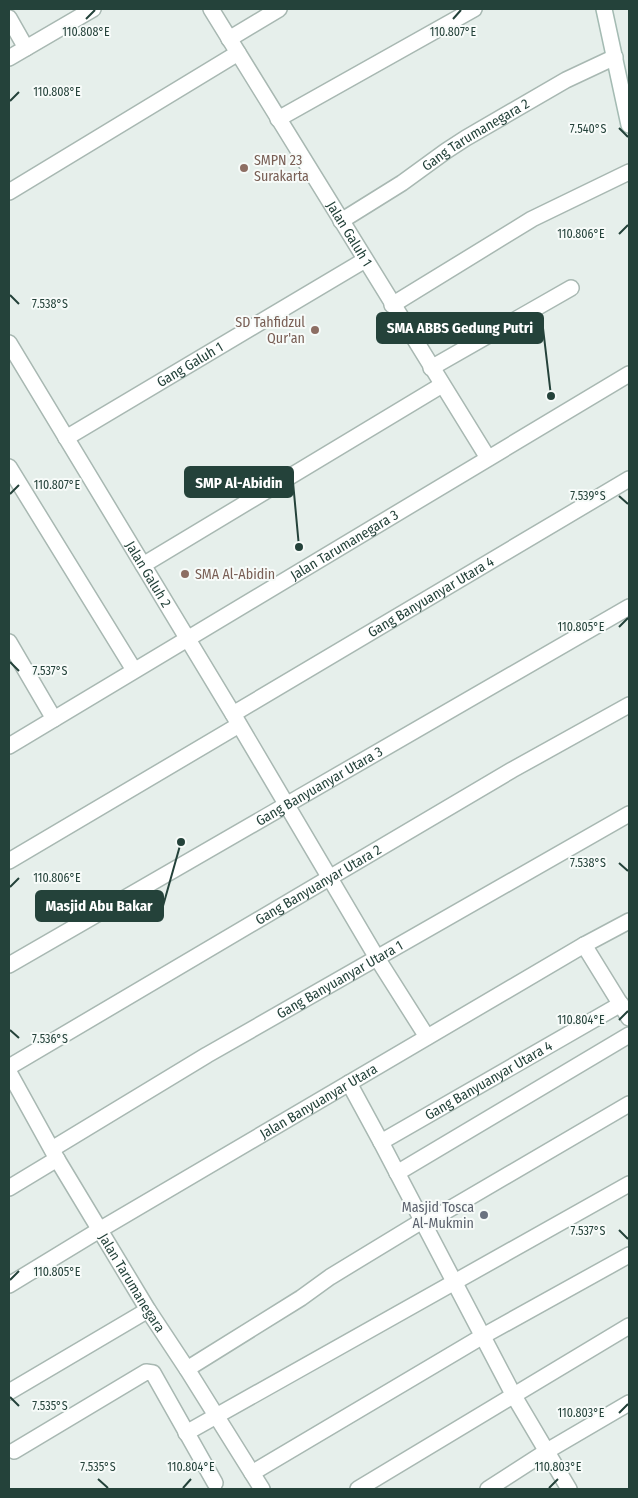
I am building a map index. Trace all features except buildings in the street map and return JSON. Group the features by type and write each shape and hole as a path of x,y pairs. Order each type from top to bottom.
{"street":[{"path":"9,58 93,9"},
{"name":"Jalan Galuh 1","path":"211,9 488,458"},
{"path":"229,39 279,9"},
{"path":"278,119 474,9"},
{"path":"604,9 615,57 627,96 629,125"},
{"path":"9,18 26,48"},
{"path":"9,192 238,53"},
{"name":"Gang Tarumanegara 2","path":"341,221 402,183 466,138 566,80 615,57"},
{"path":"392,305 532,219 629,172"},
{"name":"Gang Galuh 1","path":"66,438 365,260"},
{"path":"431,368 571,288"},
{"name":"Jalan Galuh 2","path":"10,349 143,565 286,806 331,877 377,958 427,1037"},
{"name":"Jalan Tarumanegara 3","path":"9,746 629,374"},
{"path":"143,565 442,385"},
{"path":"9,466 134,670"},
{"name":"Gang Banyuanyar Utara 4","path":"9,861 629,479"},
{"name":"Gang Banyuanyar Utara 3","path":"9,965 629,608"},
{"path":"9,642 54,719"},
{"name":"Gang Banyuanyar Utara 2","path":"9,1067 512,770 629,705"},
{"name":"Gang Banyuanyar Utara 1","path":"9,1188 55,1154 207,1055 629,814"},
{"name":"Jalan Banyuanyar Utara","path":"9,1285 427,1037 629,920"},
{"path":"584,945 629,1018"},
{"name":"Gang Banyuanyar Utara 4","path":"382,1142 621,1004"},
{"path":"397,1172 629,1035"},
{"name":"Jalan Tarumanegara","path":"9,1072 14,1094 55,1154 148,1310 262,1489"},
{"path":"349,1083 382,1142 514,1396 568,1489"},
{"path":"187,1369 301,1298 330,1276 629,1104"},
{"path":"186,1433 629,1184"},
{"path":"252,1473 483,1336 629,1254"},
{"path":"9,1392 148,1310"},
{"path":"358,1489 629,1326"},
{"path":"14,1451 146,1372 153,1373 214,1483"},
{"path":"488,1489 547,1451 629,1403"}],"place":[{"name":"SMPN 23 Surakarta","path":"244,168"},
{"name":"SD Tahfidzul Qur'an","path":"315,330"},
{"name":"SMA ABBS Gedung Putri","path":"551,396"},
{"name":"SMP Al-Abidin","path":"299,547"},
{"name":"SMA Al-Abidin","path":"185,574"},
{"name":"Masjid Abu Bakar","path":"181,842"},
{"name":"Masjid Tosca Al-Mukmin","path":"484,1215"}]}
